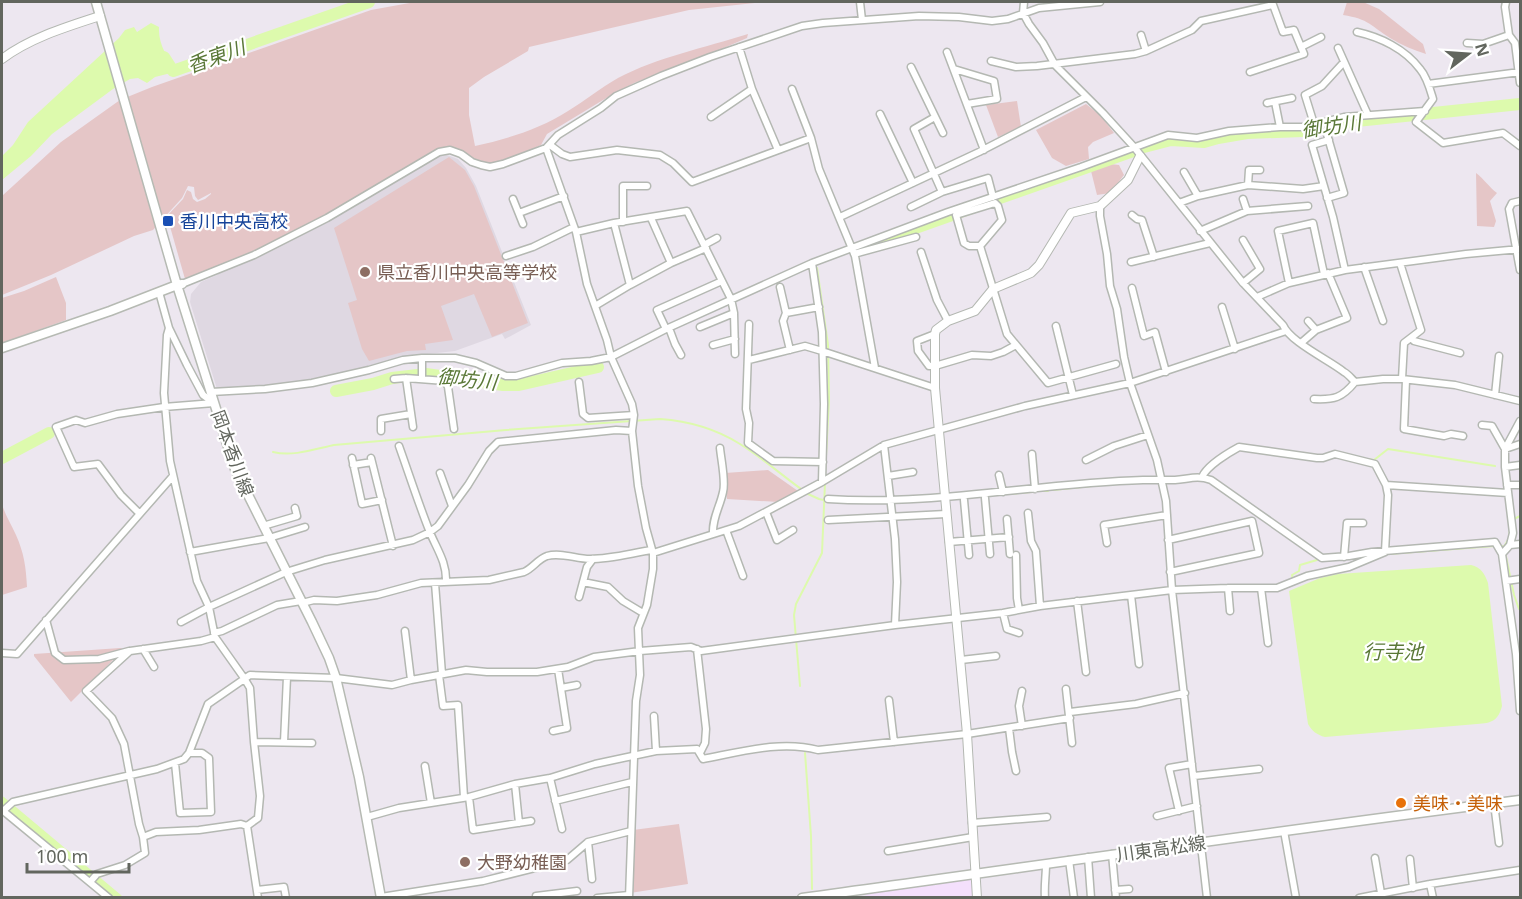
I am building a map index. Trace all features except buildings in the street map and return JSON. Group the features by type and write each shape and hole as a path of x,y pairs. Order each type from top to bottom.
{"main road":[{"name":"岡本香川線","path":"96,2 235,469 321,639 336,678 359,777 381,897"},
{"path":"2,348 180,285"},
{"name":"川東高松線","path":"808,897 975,875 1088,857 1521,800"}],"street":[{"path":"860,2 862,20"},
{"path":"1024,2 1023,13 1055,65 1134,147 1200,231 1283,325 1286,332 1345,372 1355,382"},
{"path":"180,285 254,255 327,218 439,152 450,150 472,162 490,167 503,164 548,147 558,135 616,96 662,76 802,26 919,16 992,21 1008,19 1040,8 1100,2"},
{"path":"1506,2 1509,35 1518,42 1521,83"},
{"path":"991,61 1016,67 1119,57 1146,51 1192,30 1201,21 1272,3 1283,32 1294,30 1304,54 1250,72"},
{"path":"2,59 15,49 41,37 100,16"},
{"path":"1357,32 1370,34 1391,45 1409,57 1421,70 1433,99 1416,122 1443,143 1503,134 1521,146"},
{"path":"1142,35 1146,51"},
{"path":"1467,43 1483,44 1509,35"},
{"path":"1301,47 1321,37"},
{"path":"740,47 752,89 778,150"},
{"path":"1338,48 1368,116"},
{"path":"947,52 984,150"},
{"path":"1314,124 1305,95 1322,86 1344,62"},
{"path":"911,67 943,133"},
{"path":"954,69 994,81 997,99 966,104"},
{"path":"1428,84 1520,72"},
{"path":"711,117 752,89"},
{"path":"792,89 811,138 819,169 854,251 875,368"},
{"path":"840,217 984,150 1086,97"},
{"path":"1267,103 1292,98"},
{"path":"1275,102 1280,127"},
{"path":"854,251 948,212 1168,135 1197,138 1228,131 1305,127 1344,117 1423,113"},
{"path":"880,114 913,183"},
{"path":"935,117 915,129 942,192"},
{"path":"1326,131 1344,193 1327,198"},
{"path":"548,147 570,157 618,150 660,155 673,163 692,182 811,138"},
{"path":"1329,140 1312,145 1333,217 1344,270"},
{"path":"548,147 575,229 587,284 611,357 632,404 634,416 632,431 638,486 652,552 651,586 638,628 640,675 633,757 629,896 597,897"},
{"path":"977,897 967,734 935,388 935,334 936,330 948,321 975,310 993,289 1031,273 1039,265 1071,213 1100,206 1128,180 1140,156"},
{"path":"1248,185 1249,170 1260,170"},
{"path":"1184,172 1198,196"},
{"path":"911,207 942,192 988,178 993,197"},
{"path":"1179,203 1198,196 1248,185 1303,189 1324,186"},
{"path":"623,222 623,186 647,186"},
{"path":"519,213 564,196"},
{"path":"1244,199 1246,211"},
{"path":"513,200 523,225"},
{"path":"1521,201 1512,203 1509,209 1521,270"},
{"path":"995,203 1002,220 980,246 969,246 964,243 956,215 995,203"},
{"path":"1100,206 1110,286 1117,309 1118,326 1130,383 1162,480 1167,515 1170,572 1207,897"},
{"path":"1200,231 1246,211 1308,206"},
{"path":"506,256 575,229 687,211 731,298 734,313 735,354"},
{"path":"1132,215 1142,220 1154,257"},
{"path":"651,218 670,263"},
{"path":"614,223 630,285"},
{"path":"1289,283 1278,231 1313,223 1326,274 1347,318 1316,330 1301,343"},
{"path":"211,392 265,389 312,383 403,360 422,358 455,358 476,363 506,376 516,376 562,363 611,357 731,298 813,262 916,237"},
{"path":"595,306 670,263 705,247 717,238"},
{"path":"1243,240 1260,269 1244,283"},
{"path":"1131,262 1210,243"},
{"path":"980,246 1007,334 1048,383 1116,364"},
{"path":"1257,297 1289,283 1344,270 1466,254 1518,250"},
{"path":"921,252 937,300 948,321"},
{"path":"813,262 822,351 824,404 822,482"},
{"path":"1400,264 1421,330 1404,343 1404,429 1444,436 1451,434 1463,436"},
{"path":"1364,267 1383,321"},
{"path":"681,354 657,310 722,281"},
{"path":"780,287 786,313 783,321 790,350"},
{"path":"1132,288 1144,336 1155,332 1166,372"},
{"path":"159,292 169,328 203,395 214,403"},
{"path":"786,313 819,307"},
{"path":"1222,307 1235,349"},
{"path":"699,327 734,313"},
{"path":"1308,321 1316,330"},
{"path":"749,324 746,409 749,423 748,443 773,461 823,462"},
{"path":"1056,326 1073,395"},
{"path":"169,328 164,407 170,461 190,552 197,581 209,607 214,635 250,688 260,796 258,818 247,826"},
{"path":"46,620 55,653 64,660 99,659 130,651 201,641 277,606 314,600 347,600 377,595 420,583 489,580 530,570 544,557 551,555 593,559 652,552 740,526 822,482 884,445 1025,406 1130,383 1286,332"},
{"path":"935,334 917,341 918,351 929,366 972,355 990,356 1016,345"},
{"path":"1411,338 1414,341 1460,353"},
{"path":"713,345 735,339"},
{"path":"749,360 805,346 935,388"},
{"path":"1495,395 1499,356"},
{"path":"422,358 422,379"},
{"path":"406,378 413,427"},
{"path":"394,380 406,378 445,381 448,387 454,429"},
{"path":"1314,399 1329,400 1340,396 1355,382 1383,378 1455,385 1521,400"},
{"path":"579,382 583,414 588,418 634,416"},
{"path":"139,513 121,495 98,465 74,467 56,428 76,420 85,423 117,414 214,403"},
{"path":"381,431 381,419 411,414"},
{"path":"1521,421 1505,449 1504,467 1513,533 1505,550 1518,654 1521,711"},
{"path":"1482,425 1492,426 1505,449"},
{"path":"181,622 286,572 325,560 393,546 430,532 438,526 489,451 498,442 616,430 632,431"},
{"path":"1086,460 1114,446 1149,435"},
{"path":"1505,449 1521,444"},
{"path":"884,445 893,517 897,582 895,625"},
{"path":"399,446 430,532 445,565 446,582"},
{"path":"1202,477 1206,469 1239,447 1317,458 1335,454 1375,464 1386,485 1388,504 1385,552"},
{"path":"713,534 712,525 724,490 720,448"},
{"path":"1032,454 1035,489"},
{"path":"351,458 362,504 382,500"},
{"path":"353,465 372,460 393,546"},
{"path":"1504,467 1521,465"},
{"path":"888,477 913,472"},
{"path":"440,473 452,506"},
{"path":"999,475 1003,492"},
{"path":"2,652 17,654 173,476"},
{"path":"828,499 855,501 944,496 1102,482 1202,477 1211,480 1322,558 1496,542 1505,550"},
{"path":"1386,485 1508,493"},
{"path":"1507,485 1521,485"},
{"path":"985,498 990,554"},
{"path":"964,500 969,555"},
{"path":"263,526 297,516 295,508"},
{"path":"765,512 777,540 793,530"},
{"path":"1028,513 1030,541 1036,551 1040,606"},
{"path":"828,520 946,514"},
{"path":"1107,543 1104,525 1167,515"},
{"path":"1007,519 1019,610"},
{"path":"1168,540 1252,521 1259,553 1170,572"},
{"path":"1344,557 1347,523 1363,523"},
{"path":"190,552 269,538 305,527"},
{"path":"726,530 743,576"},
{"path":"949,542 1009,537"},
{"path":"1505,550 1521,544"},
{"path":"109,897 3,810 13,802 129,776 184,759 189,753 208,704 250,675 336,678 392,685 466,670 537,672 558,669 594,657 640,651 691,647 701,651 1172,590 1277,588 1307,576 1349,567 1385,552"},
{"path":"579,597 586,567 593,559"},
{"path":"1509,581 1521,579"},
{"path":"583,582 608,587 643,613"},
{"path":"435,583 443,706 458,705 466,797 473,830 531,821"},
{"path":"1228,588 1230,611"},
{"path":"1261,588 1268,643"},
{"path":"1131,595 1139,664"},
{"path":"1077,602 1086,672"},
{"path":"1003,613 1007,629 1019,633"},
{"path":"405,631 411,680"},
{"path":"143,649 154,667"},
{"path":"697,649 706,729 705,743 700,753"},
{"path":"91,882 97,874 125,865 145,853 124,744 112,718 86,691 130,651"},
{"path":"960,660 996,656"},
{"path":"553,732 567,728 558,669"},
{"path":"284,742 287,677"},
{"path":"561,688 577,685"},
{"path":"1066,689 1072,743"},
{"path":"1022,691 1019,706 1022,726"},
{"path":"367,817 399,808 466,797 515,784 550,778 595,764 656,751 691,748 696,749 703,759 773,746 807,747 818,750 967,734 1022,726 1185,693"},
{"path":"889,700 894,742"},
{"path":"654,716 656,751"},
{"path":"1009,728 1016,771"},
{"path":"254,742 312,743"},
{"path":"175,763 180,813 211,812 209,758 202,753 189,753"},
{"path":"1179,811 1169,768 1192,764"},
{"path":"425,766 431,803"},
{"path":"1194,776 1259,769"},
{"path":"550,778 562,829"},
{"path":"555,801 632,782"},
{"path":"515,784 519,823"},
{"path":"1494,803 1499,843"},
{"path":"1157,816 1197,806"},
{"path":"972,823 1047,817"},
{"path":"143,837 156,832 199,830 241,824 247,826"},
{"path":"247,826 257,894 284,886 286,897"},
{"path":"381,897 483,881 567,860 588,843 631,831"},
{"path":"1284,831 1296,897"},
{"path":"888,851 973,837"},
{"path":"588,843 592,879"},
{"path":"1112,854 1116,894 1129,889"},
{"path":"1088,857 1091,897"},
{"path":"1375,858 1381,893"},
{"path":"1410,859 1413,888"},
{"path":"1069,860 1074,897"},
{"path":"1045,897 1046,864"},
{"path":"1359,897 1521,870"},
{"path":"1430,884 1433,897"},
{"path":"536,897 577,891"}],"shaded area":[{"path":"415,2 764,2 689,10 529,47 528,51 469,88 469,115 475,146 511,137 546,123 611,82 633,71 748,34 747,38 634,83 547,134 541,145 517,156 493,164 473,167 454,148 444,147 326,217 249,253 185,279 167,216 183,199 187,190 197,202 211,194 198,200 194,187 188,186 182,198 153,230 134,236 2,295 2,196 61,142 120,100 371,10"},
{"path":"1347,2 1363,2 1379,9 1423,44 1426,54 1394,41 1364,21 1343,15"},
{"path":"1017,101 1021,127 998,137 986,105"},
{"path":"1086,104 1101,116 1114,133 1093,142 1088,147 1089,159 1066,166 1052,158 1036,130"},
{"name":"県立香川中央高等学校","path":"447,155 458,159 476,186 531,325 505,339 502,334 455,351 400,357 312,380 269,386 217,389 190,302 191,294 201,282 224,269 255,257 319,226 436,156"},
{"path":"449,157 465,170 474,186 528,323 492,337 474,294 441,306 453,340 425,344 426,350 407,351 369,361 362,349 348,303 357,300 334,228"},
{"path":"1110,164 1119,165 1124,175 1110,193 1097,195 1091,171"},
{"path":"1476,173 1497,193 1490,201 1496,221 1494,227 1477,226"},
{"path":"56,277 66,303 66,320 2,343 2,298"},
{"path":"768,470 798,491 779,502 727,499 725,473"},
{"path":"2,504 21,548 27,587 2,595"},
{"path":"124,649 71,702 34,656 34,654"},
{"path":"679,824 688,884 630,893 633,830"},
{"path":"969,878 972,882 973,897 866,897 865,892"}],"water":[{"path":"151,23 159,27 162,45 173,71 155,77 147,83 138,78 130,79 113,89 52,134 31,156 2,180 2,156 13,145 28,122 125,30 134,27 137,32"},
{"name":"行寺池","path":"1471,565 1482,571 1488,583 1502,706 1499,715 1490,722 1482,724 1325,737 1313,731 1308,724 1289,591 1320,578 1338,574"}],"waterway":[{"name":"香東川","path":"164,57 173,71 369,2"},
{"name":"御坊川","path":"1144,147 1171,140 1204,142 1247,133 1303,131 1347,122 1520,104"},
{"name":"御坊川","path":"870,244 1133,151"},
{"path":"817,268 828,345 829,400 825,474"},
{"name":"御坊川","path":"336,391 392,378 426,374 503,385 519,385 598,367"},
{"path":"273,452 296,453 334,445 660,419 692,424 721,434 749,450 808,494 828,501"},
{"name":"御坊川","path":"2,458 49,433"},
{"path":"1367,459 1374,460 1388,449 1495,466"},
{"path":"800,686 794,615 796,604 822,553 825,483"},
{"path":"1053,490 1101,485"},
{"path":"1036,491 1048,491"},
{"path":"1008,494 1031,492"},
{"path":"1514,519 1520,516"},
{"path":"1499,545 1504,547 1509,538 1510,529"},
{"path":"1388,554 1494,546"},
{"path":"1504,547 1514,595 1520,609"},
{"path":"1293,580 1292,575 1299,571 1300,565 1317,560"},
{"path":"805,753 812,889"},
{"path":"2,800 119,898"}],"place":[{"name":"香川中央高校","path":"168,221"},
{"name":"県立香川中央高等学校","path":"365,272"},
{"name":"美味・美味","path":"1401,803"},
{"name":"大野幼稚園","path":"465,862"}]}
